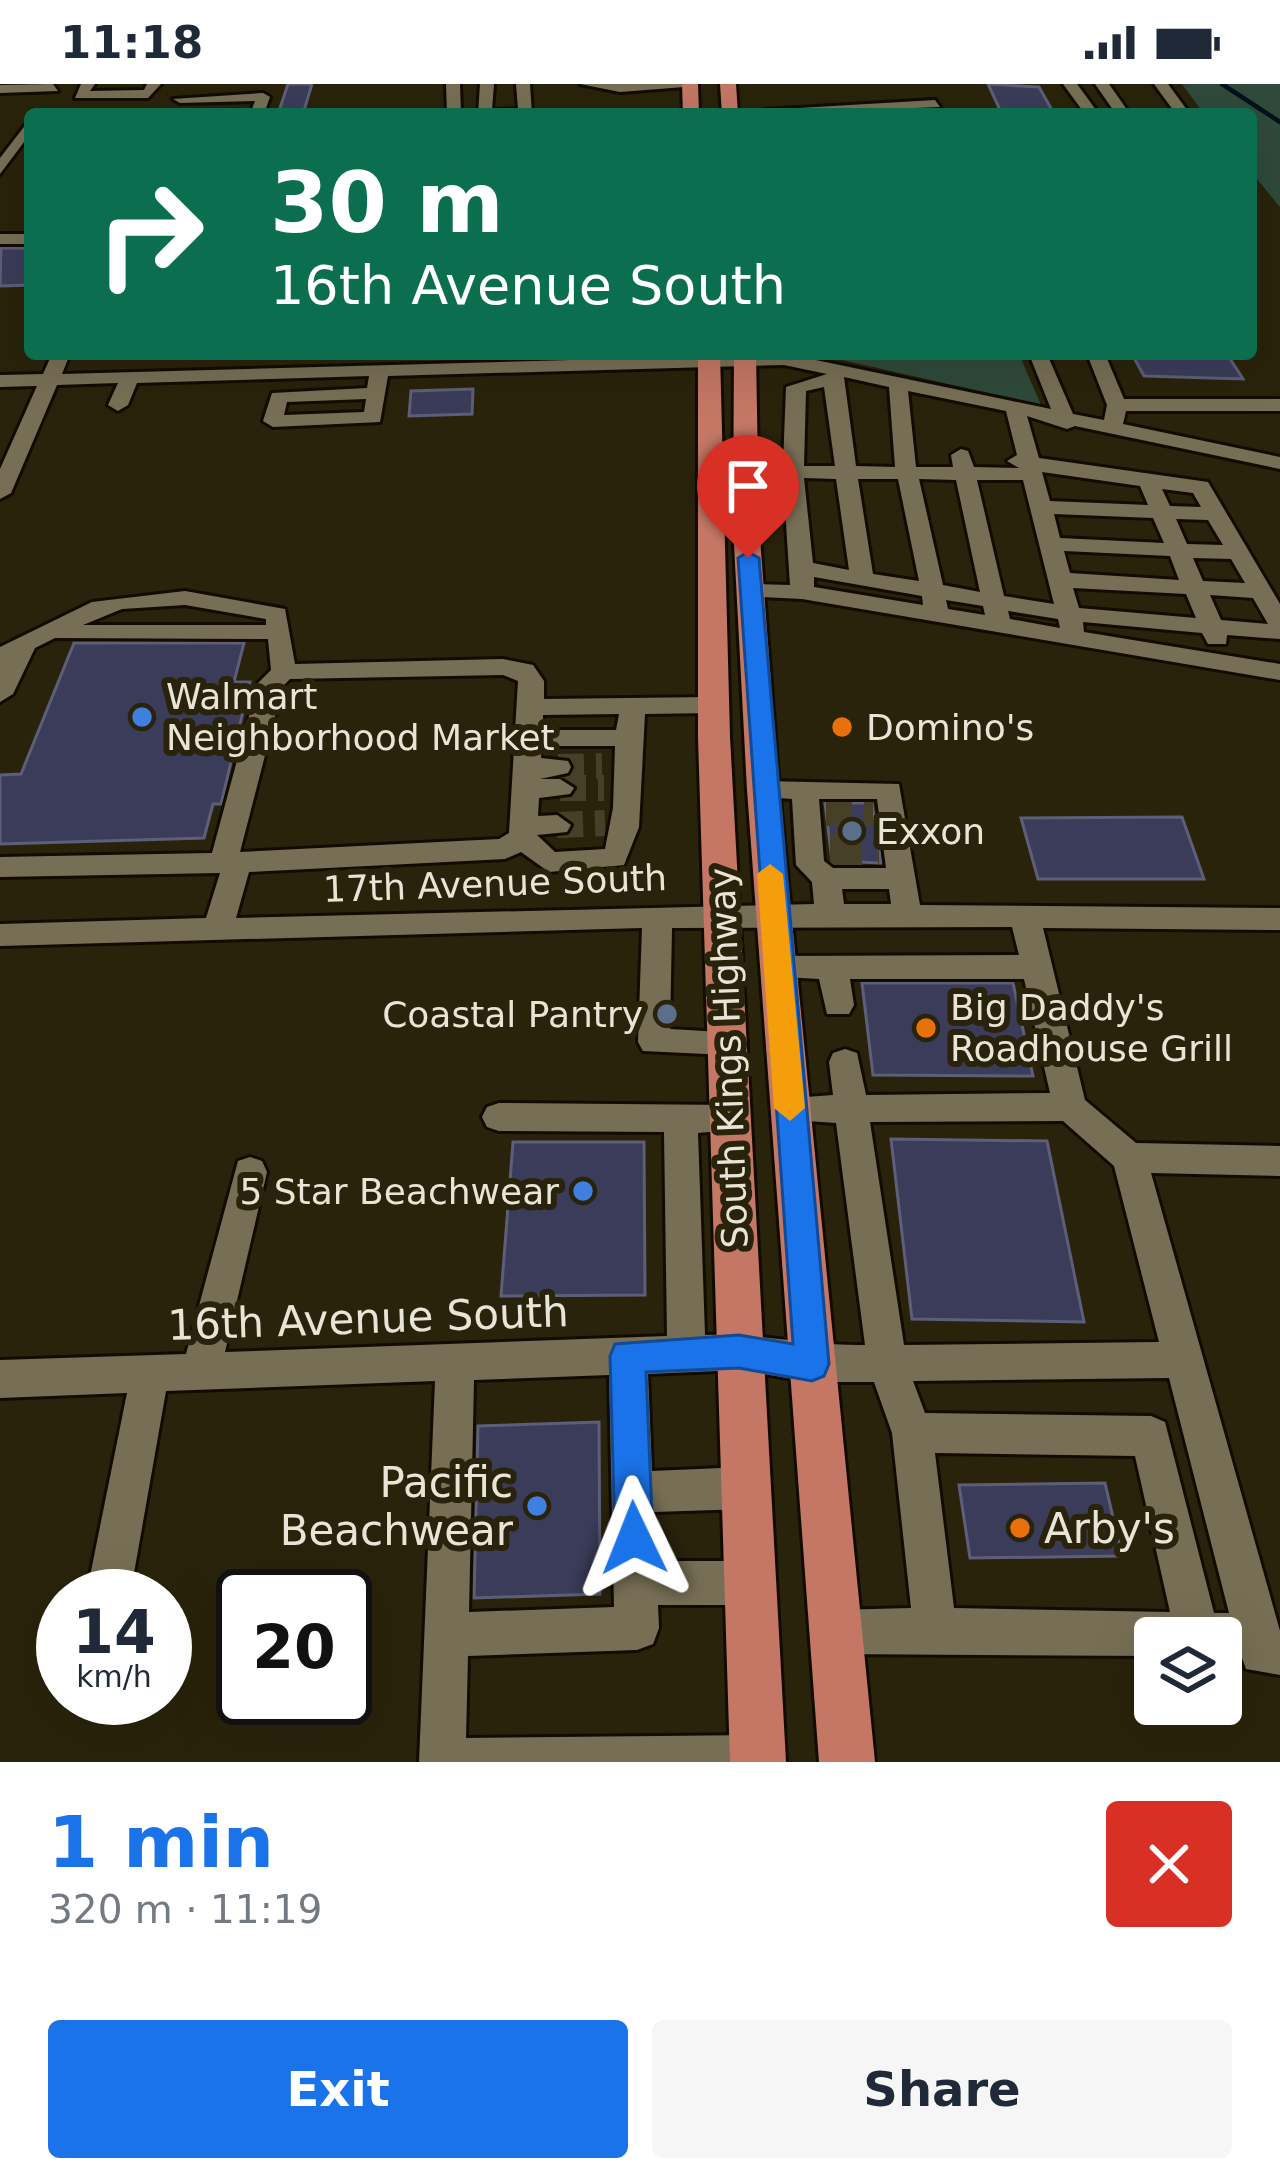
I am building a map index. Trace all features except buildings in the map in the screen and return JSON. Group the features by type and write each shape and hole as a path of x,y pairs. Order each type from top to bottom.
{"main road":[{"name":"South Kings Highway","path":"709,360 713,705 758,1760"},
{"name":"South Kings Highway","path":"745,360 750,591 764,802 847,1762"}],"street":[{"path":"88,84 80,95 148,94 154,84"},
{"path":"586,84 690,85"},
{"path":"1070,84 1088,108"},
{"path":"0,89 54,86"},
{"path":"183,91 263,97 259,108"},
{"path":"20,107 26,108"},
{"path":"0,170 24,136"},
{"path":"0,493 60,360"},
{"path":"0,381 379,369 496,360"},
{"path":"787,360 836,375 1280,463"},
{"path":"1041,360 1067,423"},
{"path":"1098,360 1117,405 1112,431"},
{"path":"375,393 379,369"},
{"path":"836,375 868,588"},
{"path":"802,580 793,472 796,387 836,375"},
{"path":"118,405 130,377"},
{"path":"898,384 905,463 936,603"},
{"path":"1117,405 1280,405"},
{"path":"1016,411 1072,626"},
{"path":"1072,626 1142,622 1280,628 1178,444"},
{"path":"746,470 793,472 846,462 963,464 1200,487"},
{"path":"963,464 997,613"},
{"path":"1148,481 1214,627 1224,662"},
{"path":"1042,507 1216,514"},
{"path":"1099,508 1142,622 1147,649"},
{"path":"1052,544 1238,553"},
{"path":"750,591 802,580 868,588 1072,626 1147,649 1280,672"},
{"path":"1062,580 1260,591"},
{"path":"0,694 12,650 51,632 281,632 284,673"},
{"path":"218,929 235,871 225,850 271,683 284,673 524,670 531,681 531,707 523,832 549,862 614,859 627,841 616,823 616,769 634,705"},
{"path":"531,707 713,705"},
{"path":"528,764 616,769"},
{"path":"528,764 559,778"},
{"path":"764,802 812,805 889,790 883,813 908,915"},
{"path":"812,805 830,914"},
{"path":"0,867 478,854 505,850 523,832 557,825"},
{"path":"768,849 822,859 893,860"},
{"name":"17th Avenue South","path":"0,935 773,914 1280,919"},
{"path":"1025,917 1070,1107 1130,1159 1183,1360 1269,1644"},
{"path":"656,918 654,1042 728,1042"},
{"path":"778,968 1036,967"},
{"path":"833,968 838,1005"},
{"path":"845,1062 887,1363 912,1433 935,1630"},
{"path":"790,1109 1070,1107"},
{"path":"499,1117 730,1119"},
{"path":"681,1119 686,1353"},
{"path":"1130,1159 1280,1161"},
{"path":"201,1372 250,1172"},
{"path":"683,1202 734,1202"},
{"path":"684,1270 736,1270"},
{"name":"16th Avenue South","path":"0,1379 739,1352 812,1364 1183,1360"},
{"path":"446,1635 637,1628 628,1356"},
{"path":"455,1363 442,1761 758,1760"},
{"path":"113,1569 150,1374"},
{"path":"912,1433 1151,1436 1193,1617"},
{"path":"632,1492 746,1488"},
{"path":"635,1583 750,1582"},
{"path":"835,1632 1134,1634"}],"green space":[{"path":"1182,84 1280,84 1280,207 1257,179 1257,108 1200,108"},
{"path":"842,360 1022,360 1041,405"}],"waterway":[{"path":"1222,84 1280,122"}],"tunnel":[{"path":"558,767 602,766"},
{"path":"560,788 604,788"},
{"path":"826,813 873,813"},
{"path":"557,825 605,823"},
{"path":"830,850 879,850"}],"slow traffic":[{"path":"770,874 790,1108"}],"place":[{"name":"Walmart Neighborhood Market","path":"142,717"},
{"name":"Domino's","path":"842,727"},
{"name":"Exxon","path":"852,831"},
{"name":"Coastal Pantry","path":"667,1014"},
{"name":"Big Daddy's Roadhouse Grill","path":"926,1028"},
{"name":"5 Star Beachwear","path":"583,1191"},
{"name":"Pacific Beachwear","path":"537,1506"},
{"name":"Arby's","path":"1020,1528"}],"route":[{"path":"634,1538 628,1356 739,1352 812,1364 748,558"}]}
